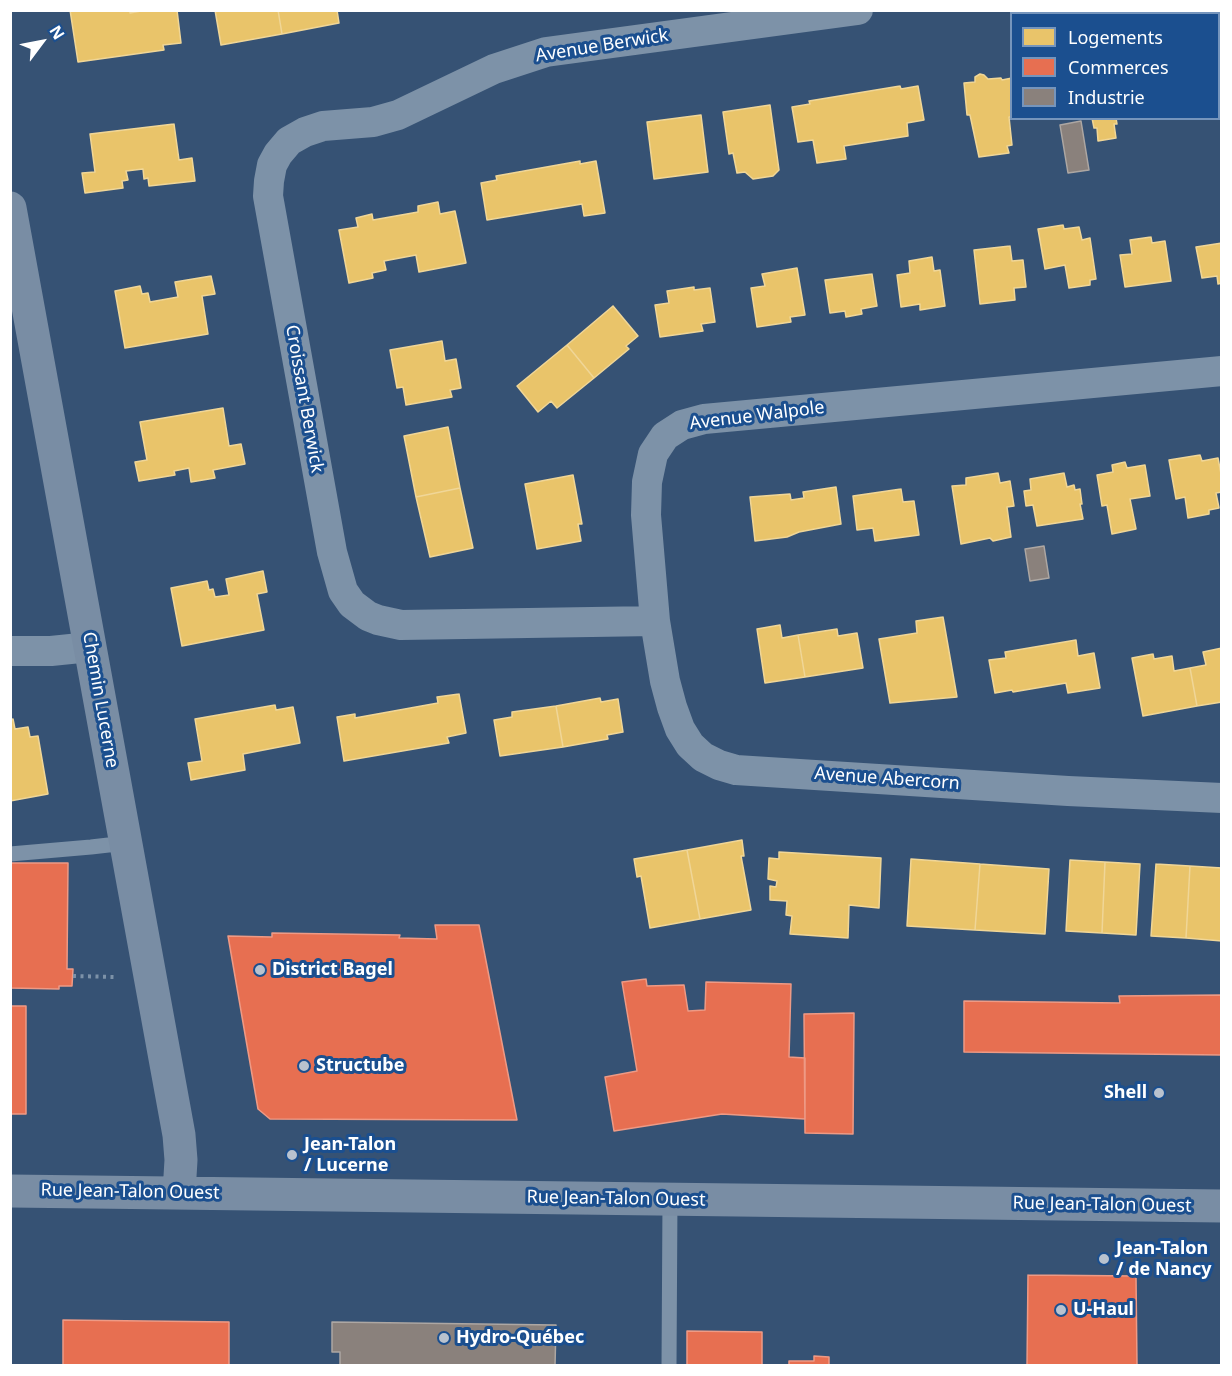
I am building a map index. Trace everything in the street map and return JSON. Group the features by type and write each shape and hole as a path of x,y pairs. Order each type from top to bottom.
{"main road":[{"name":"Chemin Lucerne","path":"10,208 179,1135 181,1160 179,1193"},
{"name":"Rue Jean-Talon Ouest","path":"10,1191 1221,1206"}],"street":[{"name":"Avenue Berwick","path":"289,141 323,126 373,122 398,115 494,69 546,52 858,10"},
{"name":"Croissant Berwick","path":"289,141 272,165 268,181 268,196 332,552 343,591 352,604 368,616 401,625 655,621"},
{"name":"Avenue Walpole","path":"655,621 646,514 647,482 653,454 665,436 682,425 704,419 1221,371"},
{"name":"Avenue Abercorn","path":"655,621 665,681 681,729 690,745 703,757 719,765 736,770 1068,791 1221,798"},
{"path":"10,651 51,651 90,647"}],"lane":[{"path":"10,854 126,843"},
{"path":"669,1365 670,1199"}],"path":[{"path":"73,976 114,977"}],"building: Logements":[{"path":"70,10 130,10 130,13 146,10 177,10 181,43 163,45 164,50 78,62"},
{"path":"215,10 278,10 282,34 221,45"},
{"path":"278,10 337,10 339,23 282,34"},
{"path":"980,74 988,79 1010,78 1009,117 1012,145 1007,146 1009,153 979,157 970,115 967,115 964,83 975,82 975,77"},
{"path":"900,86 901,89 918,86 924,120 907,123 908,136 844,146 846,159 817,163 813,140 798,142 792,107 810,104 809,101"},
{"path":"770,105 779,170 773,176 753,179 745,172 737,173 733,153 729,154 723,112"},
{"path":"701,115 708,172 654,179 647,122"},
{"path":"1092,120 1116,120 1117,124 1114,124 1116,138 1098,141 1097,128 1094,128"},
{"path":"174,124 179,160 192,158 195,181 149,186 148,178 144,179 143,169 126,171 128,180 122,181 123,188 85,193 82,173 95,172 90,134"},
{"path":"580,161 580,164 596,161 605,213 584,216 582,204 487,220 481,183 497,180 496,176"},
{"path":"438,202 440,214 455,211 466,263 419,272 416,255 384,261 386,270 372,273 373,278 349,283 339,230 358,227 356,218 372,214 373,220 418,212 418,206"},
{"path":"1063,225 1064,229 1079,227 1082,240 1090,238 1096,279 1090,280 1090,285 1069,288 1065,265 1045,269 1038,229"},
{"path":"1151,237 1152,243 1165,241 1171,281 1125,287 1120,255 1132,254 1130,240"},
{"path":"1222,243 1222,283 1218,284 1217,276 1202,278 1196,247"},
{"path":"1010,246 1012,261 1023,260 1026,287 1014,288 1015,300 980,304 974,250"},
{"path":"932,257 934,271 940,270 945,306 920,310 920,304 901,307 897,275 910,273 909,261"},
{"path":"797,268 805,315 790,317 791,322 757,327 751,288 765,286 762,274"},
{"path":"872,274 877,306 861,309 862,314 846,317 845,311 830,313 825,280"},
{"path":"211,276 215,294 202,296 208,334 125,348 115,291 140,286 142,294 148,293 150,302 178,297 175,282"},
{"path":"694,287 694,290 710,288 715,322 701,324 703,331 660,337 655,305 669,303 667,291"},
{"path":"613,306 638,336 626,346 629,349 594,378 567,345"},
{"path":"442,341 445,361 456,359 461,388 450,390 452,397 406,405 403,387 397,388 390,350"},
{"path":"567,345 594,378 557,408 551,401 538,412 517,386"},
{"path":"223,408 229,446 241,444 245,464 213,470 215,478 191,482 189,468 174,471 175,475 139,481 135,462 147,460 140,422"},
{"path":"448,427 460,488 416,497 404,436"},
{"path":"1200,455 1202,461 1218,458 1222,479 1222,492 1216,493 1219,508 1209,510 1209,514 1188,518 1185,497 1176,499 1169,460"},
{"path":"1125,462 1127,468 1145,465 1150,496 1130,499 1136,529 1112,534 1107,505 1102,506 1097,475 1113,472 1112,465"},
{"path":"998,473 1000,483 1010,481 1014,506 1007,507 1011,537 993,541 990,538 961,544 952,486 966,485 966,478"},
{"path":"1064,473 1067,487 1074,485 1075,490 1080,489 1083,519 1037,526 1033,505 1026,506 1024,491 1031,490 1030,479"},
{"path":"573,475 582,524 578,524 581,541 537,549 525,484"},
{"path":"836,487 841,524 799,532 787,537 755,541 750,497 790,494 791,500 804,498 803,492"},
{"path":"460,488 473,548 430,557 416,497"},
{"path":"901,489 903,502 914,501 919,535 875,541 873,528 857,530 853,496"},
{"path":"263,571 267,592 257,594 264,630 182,646 171,588 207,581 209,590 213,589 215,597 229,595 226,579"},
{"path":"943,617 957,697 890,703 879,639 917,633 916,621"},
{"path":"780,625 782,638 798,635 805,677 765,683 757,629"},
{"path":"837,629 838,636 857,633 863,668 805,677 798,635"},
{"path":"1076,640 1078,656 1094,653 1100,688 1068,693 1066,683 995,693 989,660 1006,658 1005,652"},
{"path":"1222,648 1222,702 1197,706 1190,668 1206,665 1203,652"},
{"path":"1153,654 1154,659 1172,656 1174,671 1190,668 1197,706 1143,716 1132,658"},
{"path":"459,694 466,733 447,737 449,743 344,761 337,717 355,714 355,718 438,703 437,697"},
{"path":"600,698 601,702 618,699 623,732 607,735 608,739 563,747 556,706"},
{"path":"275,705 276,710 293,707 300,743 243,754 245,770 191,780 188,763 202,761 195,719"},
{"path":"556,706 563,747 500,756 494,720 512,717 512,712"},
{"path":"13,719 15,729 28,727 30,737 38,736 48,794 10,801 10,720"},
{"path":"742,840 744,856 741,856 751,910 700,919 687,850"},
{"path":"687,850 700,919 650,928 641,876 637,877 634,859"},
{"path":"779,852 881,858 879,908 849,905 848,938 790,934 792,916 786,915 787,901 770,900 770,886 776,887 777,881 768,879 769,858 779,859"},
{"path":"911,859 980,864 975,930 907,926"},
{"path":"1070,860 1105,862 1102,933 1066,931"},
{"path":"1105,862 1140,864 1136,935 1102,933"},
{"path":"980,864 1049,869 1045,934 975,930"},
{"path":"1156,864 1190,866 1186,938 1151,936"},
{"path":"1190,866 1222,868 1222,941 1186,938"}],"building: Commerces":[{"path":"10,863 68,863 67,969 73,969 72,986 59,986 59,989 10,988"},
{"path":"435,925 479,925 517,1120 270,1119 258,1109 228,936 272,937 272,933 400,935 399,938 437,939"},
{"path":"646,979 647,986 684,985 688,1011 705,1010 706,982 791,984 789,1057 805,1058 805,1119 722,1114 614,1131 605,1077 637,1071 622,982"},
{"path":"1222,995 1222,1055 964,1052 964,1001 1120,1003 1119,996"},
{"path":"10,1006 26,1006 26,1114 10,1114"},
{"path":"854,1013 853,1134 805,1133 804,1014"},
{"path":"1028,1275 1136,1276 1137,1366 1027,1366"},
{"path":"63,1320 229,1322 229,1366 63,1366"},
{"path":"687,1331 762,1332 762,1366 687,1366"},
{"path":"814,1356 829,1357 829,1366 789,1366 789,1361 814,1361"}],"building: Industrie":[{"path":"1081,121 1089,170 1068,173 1060,125"},
{"path":"1044,546 1049,578 1030,581 1025,549"},
{"name":"Hydro-Québec","path":"332,1322 556,1325 555,1366 340,1366 340,1352 332,1352"}],"place":[{"name":"District Bagel","path":"260,970"},
{"name":"Structube","path":"304,1066"},
{"name":"Shell","path":"1159,1093"},
{"name":"Jean-Talon / Lucerne","path":"292,1155"},
{"name":"Jean-Talon / de Nancy","path":"1104,1259"},
{"name":"U-Haul","path":"1061,1310"},
{"name":"Hydro-Québec","path":"444,1338"}]}
